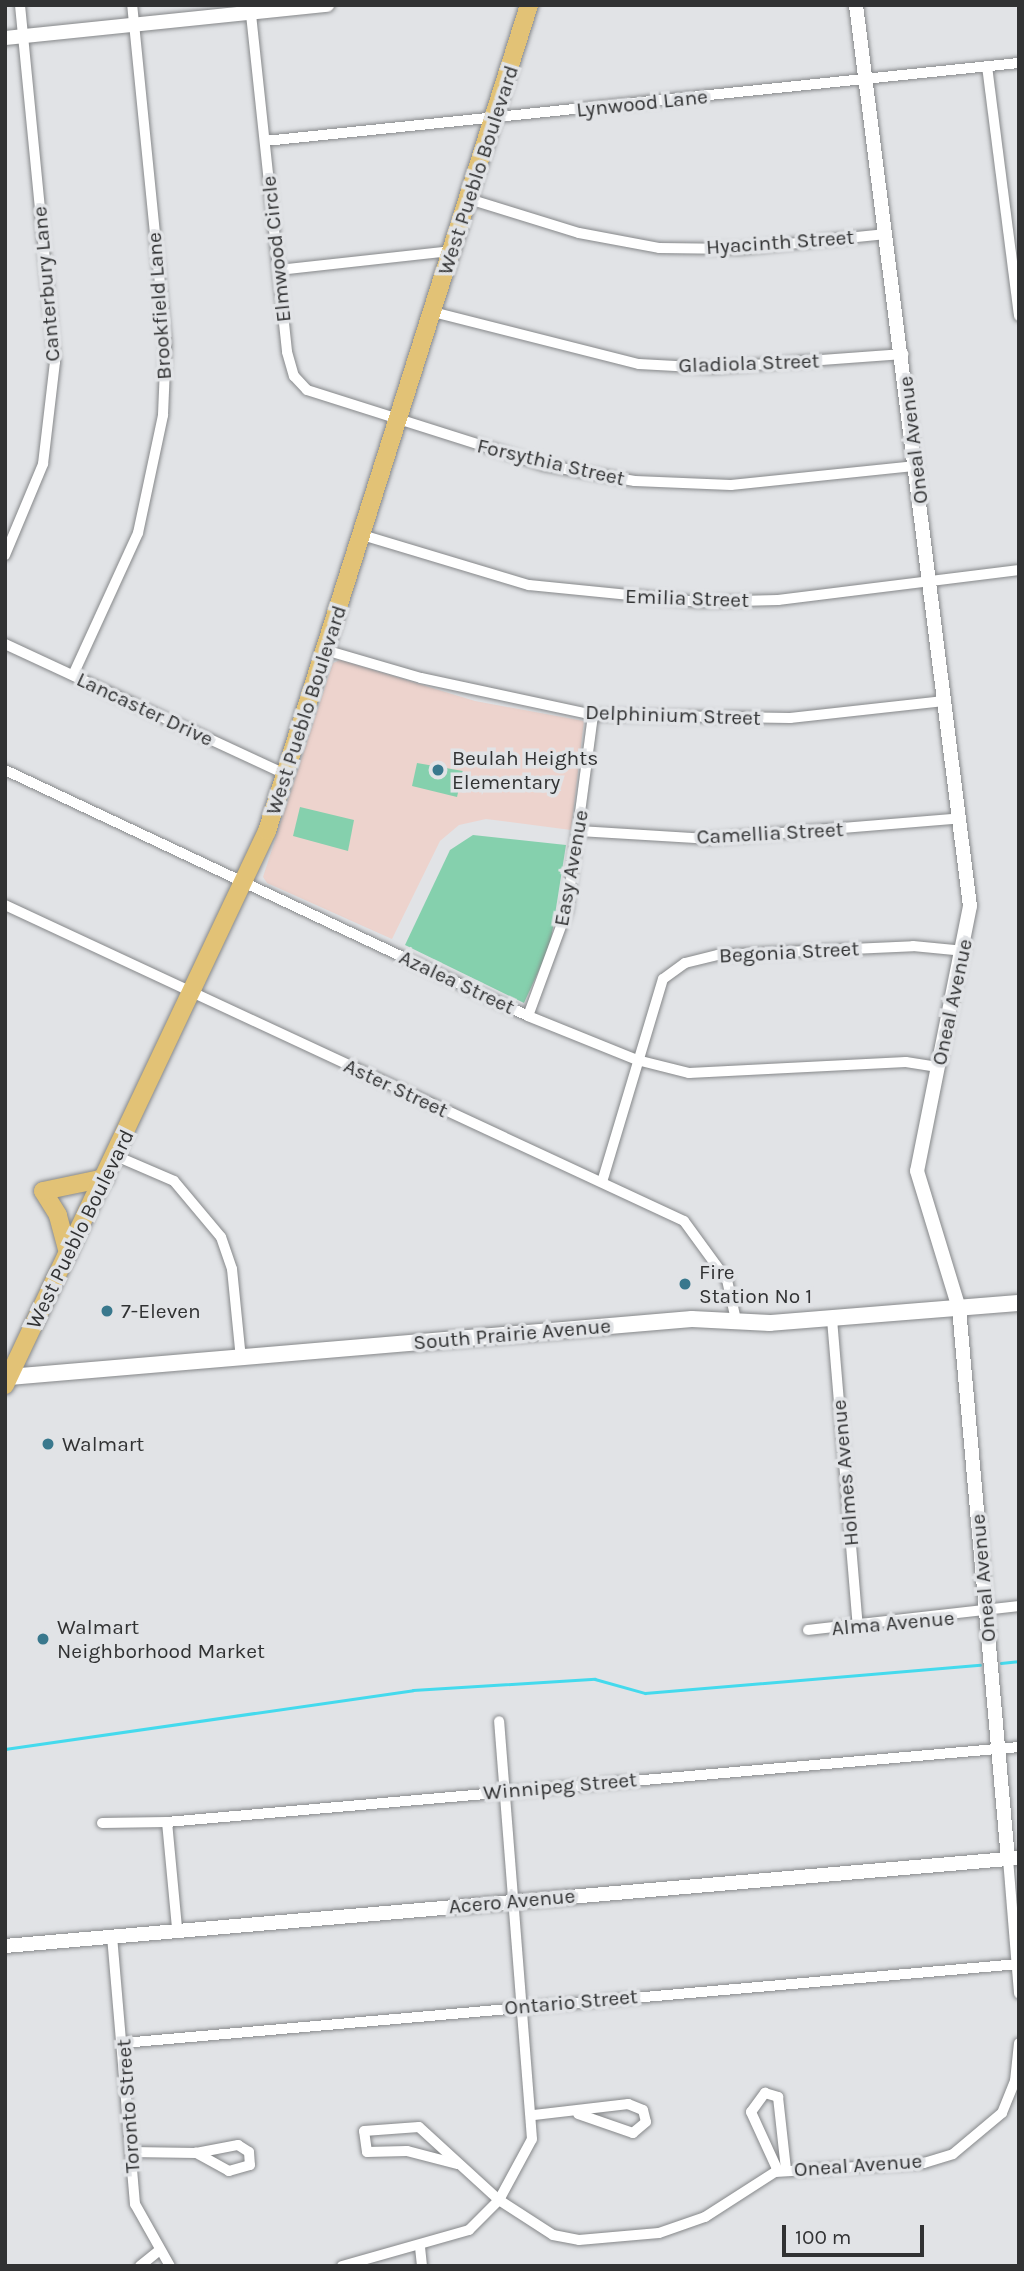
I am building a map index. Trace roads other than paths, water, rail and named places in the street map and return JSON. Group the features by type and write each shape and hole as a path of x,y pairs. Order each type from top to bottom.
{"main road":[{"name":"West Pueblo Boulevard","path":"6,1379 246,882 285,774 496,116 529,5"},
{"path":"68,1253 58,1215 43,1191 105,1178"},
{"name":"South Prairie Avenue","path":"6,1379 692,1318 831,1319 1019,1303"}],"street":[{"name":"Canterbury Lane","path":"5,555 43,464 55,362 20,5"},
{"name":"Brookfield Lane","path":"73,675 138,533 163,415 166,344 132,5"},
{"path":"5,38 251,9 327,5"},
{"name":"Oneal Avenue","path":"856,5 864,81 903,354 971,906 965,951 938,1067 923,1117 917,1171 959,1308 998,1748 1013,1859 1019,1994"},
{"name":"Elmwood Circle","path":"251,9 287,352 300,383 315,395 398,422"},
{"name":"Lynwood Lane","path":"265,141 1019,63"},
{"path":"987,66 1019,316"},
{"name":"Hyacinth Street","path":"469,199 579,233 659,248 738,249 886,234"},
{"path":"279,270 452,251"},
{"name":"Gladiola Street","path":"433,312 639,365 712,368 903,354"},
{"name":"Forsythia Street","path":"398,422 543,465 635,481 732,485 916,466"},
{"name":"Emilia Street","path":"362,535 529,585 607,596 778,600 1019,570"},
{"name":"Lancaster Drive","path":"5,644 285,774"},
{"name":"Delphinium Street","path":"325,650 421,678 593,715 790,718 944,701"},
{"name":"Easy Avenue","path":"528,1016 567,910 593,715"},
{"name":"Azalea Street","path":"5,770 528,1016 637,1060 689,1073 906,1062 938,1067"},
{"name":"Camellia Street","path":"579,831 708,839 961,818"},
{"name":"Aster Street","path":"5,905 684,1221 709,1246 727,1280 736,1320"},
{"name":"Begonia Street","path":"602,1182 663,979 685,963 718,955 899,946 965,951"},
{"path":"116,1156 174,1181 221,1237 232,1269 242,1359"},
{"name":"Holmes Avenue","path":"831,1319 858,1627"},
{"name":"Alma Avenue","path":"808,1630 986,1614 1019,1606"},
{"path":"342,2266 420,2247 469,2230 499,2200 523,2161 534,2115 522,2006 499,1721"},
{"name":"Winnipeg Street","path":"102,1822 167,1822 506,1790 1019,1747"},
{"path":"167,1822 177,1928"},
{"name":"Acero Avenue","path":"5,1946 177,1928 1013,1859"},
{"name":"Toronto Street","path":"112,1936 135,2204 157,2252 170,2266"},
{"name":"Ontario Street","path":"123,2043 1018,1964"},
{"name":"Oneal Avenue","path":"457,2164 407,2151 367,2152 364,2131 419,2127 499,2200 553,2235 579,2240 659,2233 705,2217 755,2179 782,2170 924,2163 953,2154 1003,2113 1017,2071 1019,2043"},
{"path":"765,2093 778,2097 782,2170 751,2112 765,2093"},
{"path":"534,2115 578,2114 628,2104 643,2110 646,2122 633,2133 578,2114"},
{"path":"131,2152 196,2153"},
{"path":"420,2247 422,2266"},
{"path":"140,2266 157,2252"}],"waterway":[{"path":"1001,1663 1019,1661"},
{"path":"5,1749 413,1690 595,1679 645,1693 980,1665"}],"place":[{"name":"Beulah Heights Elementary","path":"438,770"},
{"name":"Fire Station No 1","path":"685,1284"},
{"name":"7-Eleven","path":"107,1311"},
{"name":"Walmart","path":"48,1444"},
{"name":"Walmart Neighborhood Market","path":"43,1639"}]}
